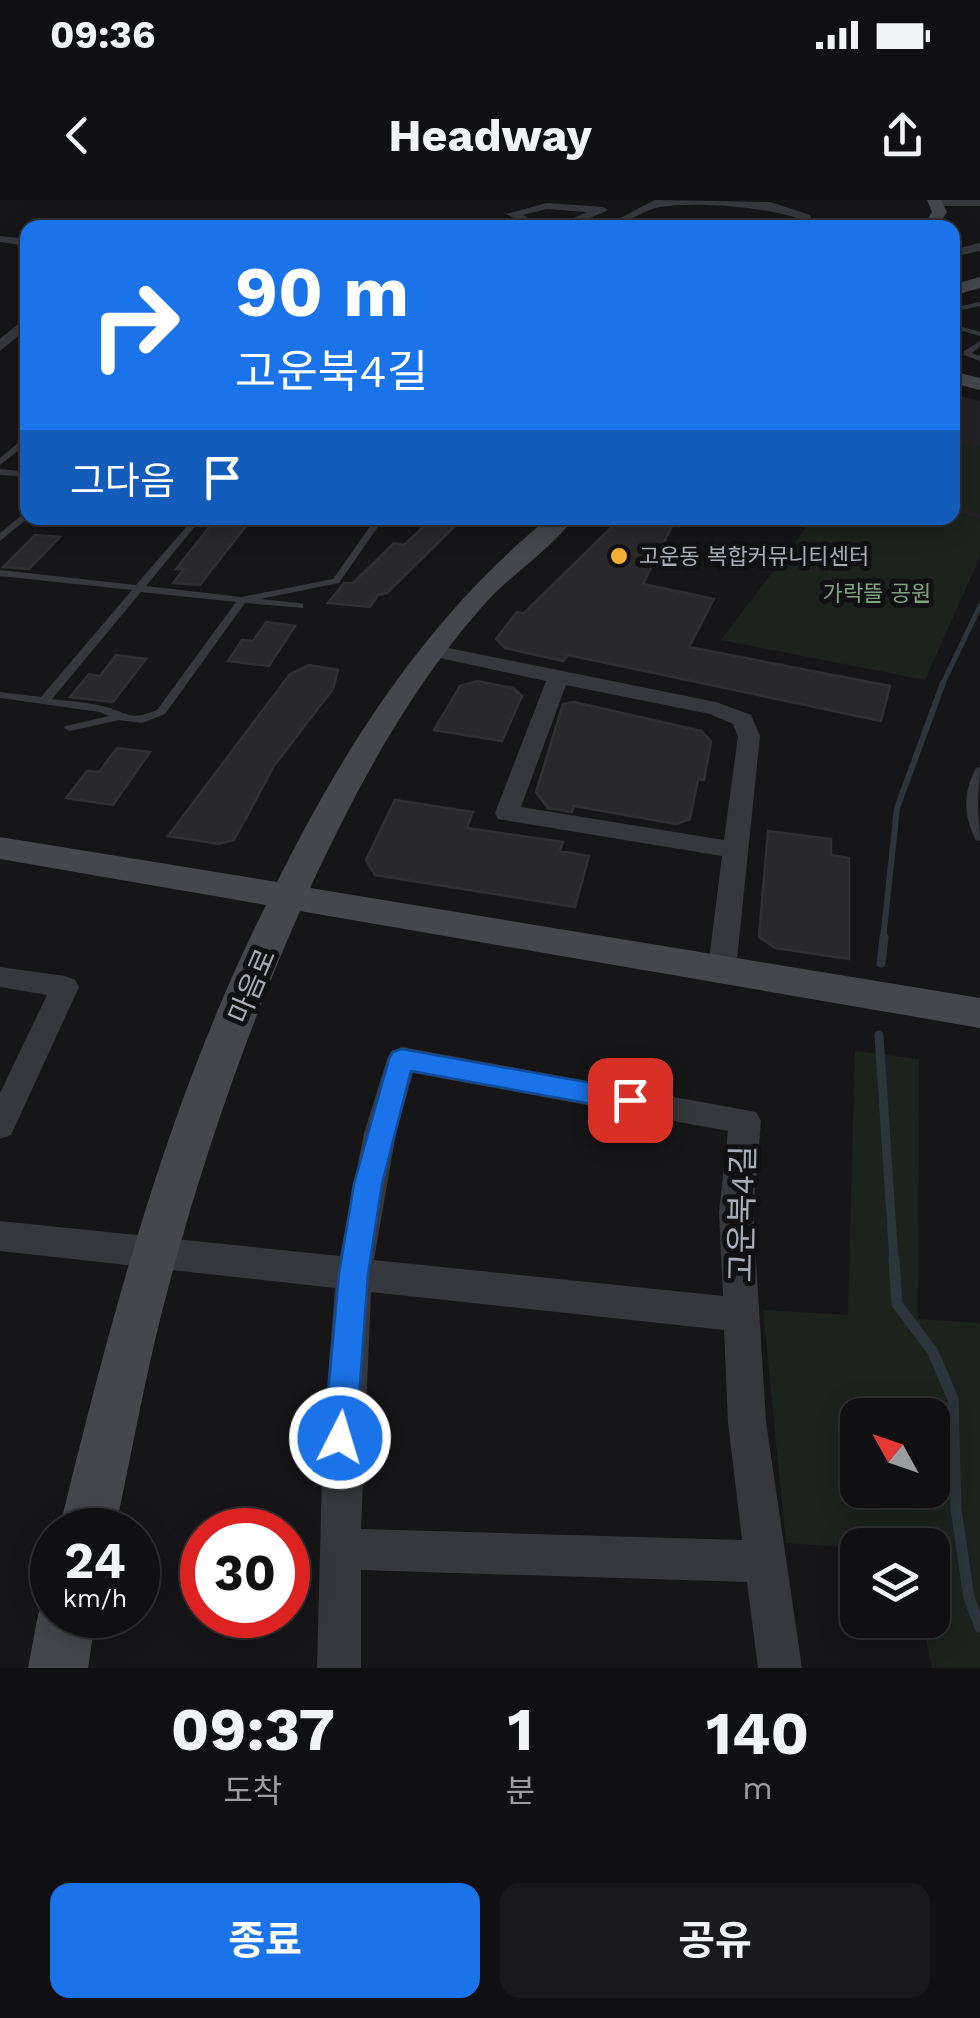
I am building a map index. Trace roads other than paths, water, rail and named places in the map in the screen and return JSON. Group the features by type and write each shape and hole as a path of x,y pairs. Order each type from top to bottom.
{"street":[{"path":"623,220 661,202 770,205 806,216 807,220"},
{"path":"936,202 980,203"},
{"path":"525,220 512,214 565,205 603,210 577,220"},
{"path":"0,347 20,328"},
{"name":"마음로","path":"92,1508 154,1252 232,1032 290,897 380,723 465,608 554,525"},
{"path":"433,651 716,709 743,720 750,736 722,970"},
{"path":"558,678 507,813 735,850"},
{"path":"0,848 980,1013"},
{"path":"0,977 65,987 0,1126"},
{"name":"고운북4길","path":"339,1668 340,1438 354,1274 368,1184 402,1059 745,1121 736,1212 747,1422 780,1668"},
{"path":"0,1236 741,1315"},
{"path":"340,1549 767,1562"},
{"path":"58,1668 63,1638"}],"lane":[{"path":"980,343 966,353 980,359"},
{"path":"0,462 20,446"},
{"path":"0,538 20,519"},
{"path":"44,701 192,525"},
{"path":"0,696 102,709 142,720 161,712 243,599 336,581 375,525"},
{"path":"0,574 299,606"},
{"path":"70,728 120,717"},
{"path":"980,771 972,787 973,823 980,837"}],"waterway":[{"path":"942,685 980,606"},
{"path":"883,939 897,808 943,683"},
{"path":"881,963 884,937"},
{"path":"879,1035 894,1261"},
{"path":"894,1259 897,1304 933,1352 953,1399 956,1509 969,1598 980,1627"}],"place":[{"name":"고운동 복합커뮤니티센터","path":"619,556"}],"park label":[{"name":"가락뜰 공원","path":"877,593"}]}
